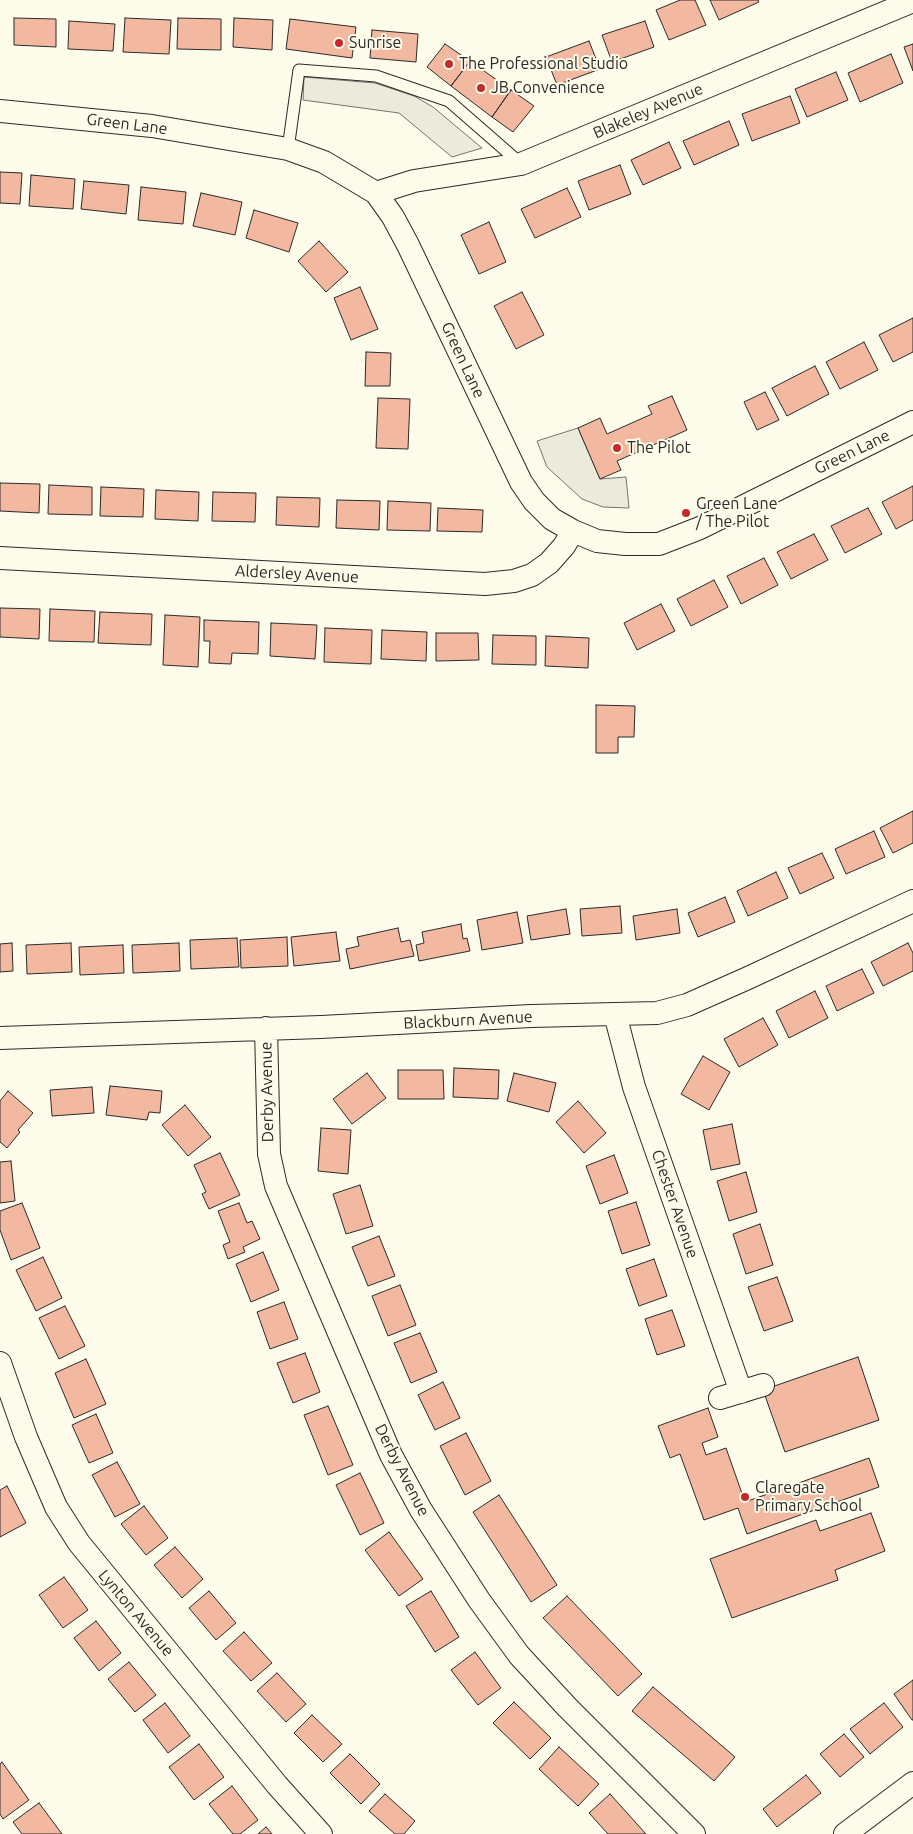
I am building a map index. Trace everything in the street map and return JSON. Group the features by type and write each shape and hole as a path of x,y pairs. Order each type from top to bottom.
{"street":[{"name":"Blakeley Avenue","path":"376,194 414,181 521,164 898,4"},
{"name":"Green Lane","path":"1,105 152,126 288,149 324,162 376,194 393,216 408,245 521,482 534,501 552,519 573,532 597,541 626,544 659,544 700,528 913,422"},
{"name":"Aldersley Avenue","path":"0,558 485,584 514,581 532,575 549,563 573,532"},
{"name":"Blackburn Avenue","path":"0,1038 657,1012 687,1005 913,901"},
{"name":"Chester Avenue","path":"615,1014 634,1087 730,1395 763,1385"},
{"name":"Derby Avenue","path":"266,1028 269,1154 276,1186 391,1455 421,1510 479,1600 520,1656 694,1834"},
{"name":"Lynton Avenue","path":"0,1363 26,1436 56,1507 78,1543 277,1785 321,1834"},
{"path":"845,1834 913,1783"}],"lane":[{"path":"288,149 299,70 376,76 449,101 521,164"}],"shaded area":[{"path":"304,77 375,83 414,96 433,107 482,148 452,157 399,113 303,100"},
{"path":"578,428 600,479 626,477 629,508 603,507 582,499 547,467 537,441"}],"building":[{"path":"680,0 695,0 706,25 669,40 656,10"},
{"path":"710,0 758,0 759,2 719,20"},
{"path":"14,18 56,19 56,47 14,45"},
{"path":"125,18 171,20 169,54 123,52"},
{"path":"178,18 221,19 221,50 177,49"},
{"path":"234,18 273,20 272,50 233,47"},
{"path":"290,19 356,27 352,58 286,49"},
{"path":"69,21 115,24 113,51 68,49"},
{"path":"645,21 654,47 612,62 602,35"},
{"path":"372,30 418,34 416,62 370,58"},
{"path":"589,41 600,69 557,85 546,57"},
{"name":"The Professional Studio","path":"445,44 470,61 451,86 427,67"},
{"path":"913,44 913,71 904,47"},
{"path":"891,54 903,83 860,102 848,73"},
{"name":"JB Convenience","path":"470,61 511,90 492,117 451,86"},
{"path":"836,72 848,100 807,117 795,89"},
{"path":"511,90 534,106 513,132 492,117"},
{"path":"790,96 800,123 752,141 742,114"},
{"path":"729,121 739,145 694,165 683,141"},
{"path":"669,142 681,168 643,185 631,160"},
{"path":"620,165 631,194 589,210 578,181"},
{"path":"0,172 22,173 20,204 0,203"},
{"path":"31,175 75,179 73,209 29,206"},
{"path":"84,181 129,185 126,214 81,209"},
{"path":"141,187 186,192 183,224 138,220"},
{"path":"567,188 581,217 535,238 521,209"},
{"path":"201,193 242,202 235,235 193,226"},
{"path":"254,210 298,223 289,252 246,238"},
{"path":"489,222 506,262 479,274 461,235"},
{"path":"319,241 348,272 326,292 298,261"},
{"path":"360,287 378,329 351,340 334,298"},
{"path":"522,292 544,335 516,349 494,306"},
{"path":"913,318 913,352 893,362 879,335"},
{"path":"864,342 878,370 840,389 826,362"},
{"path":"366,352 391,353 390,386 365,386"},
{"path":"815,366 829,394 787,416 772,388"},
{"path":"765,392 779,420 757,430 744,402"},
{"name":"The Pilot","path":"672,396 687,430 617,461 621,470 600,479 578,428 600,418 607,434 652,414 648,406"},
{"path":"378,398 410,399 408,449 376,448"},
{"path":"0,483 40,484 39,513 0,511"},
{"path":"49,485 92,487 92,515 48,514"},
{"path":"913,486 913,520 896,529 882,502"},
{"path":"101,487 144,489 143,517 100,516"},
{"path":"156,490 199,492 198,521 155,519"},
{"path":"213,492 256,493 255,522 212,521"},
{"path":"277,497 320,498 319,527 276,525"},
{"path":"337,500 380,501 379,530 336,528"},
{"path":"388,501 431,503 430,531 387,530"},
{"path":"438,508 483,510 482,532 437,531"},
{"path":"868,508 882,534 845,553 831,526"},
{"path":"814,534 828,560 791,579 777,552"},
{"path":"764,558 778,585 741,604 727,576"},
{"path":"714,580 728,607 691,626 677,599"},
{"path":"661,604 675,631 637,650 624,623"},
{"path":"0,608 40,609 39,639 0,637"},
{"path":"50,609 95,611 94,642 49,641"},
{"path":"100,612 152,614 151,645 98,643"},
{"path":"165,615 200,617 198,667 163,665"},
{"path":"204,620 259,622 258,654 232,653 231,664 209,663 210,641 204,641"},
{"path":"271,623 317,625 315,659 270,656"},
{"path":"325,628 372,630 371,664 324,662"},
{"path":"382,630 427,632 426,661 381,659"},
{"path":"436,633 478,633 479,660 436,661"},
{"path":"493,635 536,636 536,665 492,664"},
{"path":"546,636 589,638 588,668 545,666"},
{"path":"596,705 635,706 634,737 618,737 618,753 596,753"},
{"path":"913,811 913,843 893,853 880,828"},
{"path":"874,831 885,857 846,874 835,849"},
{"path":"822,853 834,878 800,894 788,868"},
{"path":"776,872 788,898 748,916 737,891"},
{"path":"725,897 735,922 698,937 688,913"},
{"path":"620,906 622,933 582,936 580,909"},
{"path":"566,909 570,934 531,940 527,916"},
{"path":"677,909 680,933 636,940 633,916"},
{"path":"517,912 523,943 482,950 477,920"},
{"path":"461,924 463,939 467,938 470,951 419,961 416,945 424,943 422,932"},
{"path":"398,928 401,942 410,940 414,956 350,969 346,949 359,946 357,937"},
{"path":"336,932 340,961 294,966 291,937"},
{"path":"287,937 288,966 241,968 240,940"},
{"path":"237,938 239,967 191,969 190,940"},
{"path":"12,943 13,971 0,972 0,944"},
{"path":"71,943 72,972 27,974 26,945"},
{"path":"179,943 180,971 133,973 132,945"},
{"path":"908,943 913,953 913,971 883,986 871,962"},
{"path":"123,945 124,973 80,975 79,947"},
{"path":"862,969 874,993 837,1011 826,986"},
{"path":"815,991 828,1018 789,1038 776,1011"},
{"path":"763,1018 778,1045 739,1067 724,1039"},
{"path":"703,1056 730,1072 709,1110 681,1094"},
{"path":"454,1068 499,1070 498,1099 453,1097"},
{"path":"398,1070 443,1070 444,1099 398,1099"},
{"path":"367,1073 386,1098 352,1124 333,1099"},
{"path":"514,1073 556,1083 549,1112 507,1101"},
{"path":"110,1086 162,1091 160,1113 149,1112 147,1120 106,1115"},
{"path":"92,1087 94,1113 52,1116 50,1090"},
{"path":"8,1091 33,1113 18,1130 20,1132 7,1148 0,1142 0,1101"},
{"path":"578,1101 606,1133 584,1153 556,1122"},
{"path":"185,1105 211,1137 188,1156 162,1125"},
{"path":"732,1124 740,1164 711,1170 703,1130"},
{"path":"321,1128 351,1130 348,1174 318,1171"},
{"path":"220,1153 240,1195 209,1209 202,1194 206,1192 194,1165"},
{"path":"614,1155 628,1193 600,1204 586,1166"},
{"path":"11,1161 15,1201 0,1203 0,1162"},
{"path":"746,1172 757,1212 729,1221 717,1181"},
{"path":"360,1185 373,1226 346,1234 333,1194"},
{"path":"636,1202 650,1245 622,1254 608,1211"},
{"path":"22,1203 40,1248 11,1260 0,1230 0,1211"},
{"path":"239,1203 247,1223 252,1221 260,1239 243,1247 245,1252 228,1259 223,1245 230,1242 218,1211"},
{"path":"760,1224 773,1265 746,1274 733,1234"},
{"path":"379,1236 395,1276 368,1286 352,1247"},
{"path":"263,1252 279,1290 251,1302 236,1264"},
{"path":"43,1257 62,1298 36,1311 16,1270"},
{"path":"654,1259 667,1296 639,1306 626,1269"},
{"path":"777,1277 793,1321 764,1331 748,1287"},
{"path":"400,1285 416,1325 388,1336 372,1296"},
{"path":"284,1302 298,1339 270,1349 257,1312"},
{"path":"65,1306 85,1346 59,1359 39,1318"},
{"path":"672,1310 685,1346 657,1355 645,1319"},
{"path":"420,1333 437,1372 411,1383 394,1343"},
{"path":"305,1353 320,1392 293,1403 277,1363"},
{"path":"858,1357 879,1420 785,1452 763,1390"},
{"path":"86,1359 106,1404 74,1418 55,1373"},
{"path":"443,1382 460,1418 435,1430 418,1395"},
{"path":"328,1406 353,1465 328,1475 304,1415"},
{"path":"708,1408 718,1437 702,1443 706,1455 726,1448 745,1502 869,1458 879,1487 747,1534 738,1508 704,1520 680,1454 670,1458 658,1426"},
{"path":"96,1414 113,1453 89,1463 72,1425"},
{"path":"466,1433 491,1481 465,1495 440,1446"},
{"path":"117,1462 140,1504 115,1517 92,1475"},
{"path":"360,1473 384,1523 360,1535 336,1485"},
{"path":"7,1486 26,1523 0,1537 0,1490"},
{"path":"499,1495 557,1585 531,1602 473,1512"},
{"path":"144,1506 168,1538 146,1555 121,1524"},
{"path":"871,1513 885,1551 835,1570 838,1580 732,1618 710,1559 816,1520 820,1531"},
{"path":"389,1532 423,1579 399,1596 365,1550"},
{"path":"175,1547 203,1579 182,1598 154,1565"},
{"path":"64,1577 88,1610 63,1628 39,1595"},
{"path":"209,1591 236,1623 216,1640 189,1608"},
{"path":"431,1591 459,1637 435,1652 406,1606"},
{"path":"567,1596 642,1674 618,1696 543,1618"},
{"path":"96,1621 121,1653 99,1671 74,1638"},
{"path":"244,1632 272,1663 251,1681 223,1651"},
{"path":"475,1652 501,1688 478,1705 451,1670"},
{"path":"129,1662 156,1695 135,1712 108,1679"},
{"path":"277,1673 306,1704 286,1722 257,1691"},
{"path":"913,1680 913,1720 912,1720 894,1694"},
{"path":"653,1687 735,1757 714,1781 632,1711"},
{"path":"514,1702 551,1738 530,1759 493,1723"},
{"path":"165,1703 190,1736 168,1753 143,1720"},
{"path":"884,1703 903,1727 870,1754 850,1729"},
{"path":"312,1715 342,1744 323,1762 294,1733"},
{"path":"844,1734 864,1757 840,1777 820,1754"},
{"path":"199,1744 224,1777 194,1800 169,1767"},
{"path":"559,1747 599,1784 578,1806 539,1769"},
{"path":"350,1754 380,1784 361,1804 330,1773"},
{"path":"2,1762 29,1800 3,1819 0,1814 0,1764"},
{"path":"806,1775 821,1793 777,1827 763,1809"},
{"path":"232,1786 258,1820 240,1834 233,1834 209,1804"},
{"path":"385,1794 415,1821 404,1834 395,1834 369,1811"},
{"path":"610,1794 646,1834 608,1834 589,1813"},
{"path":"39,1803 62,1834 22,1834 13,1822"},
{"path":"266,1827 272,1834 258,1834"}],"place":[{"name":"Sunrise","path":"339,43"},
{"name":"The Professional Studio","path":"449,64"},
{"name":"JB Convenience","path":"481,88"},
{"name":"The Pilot","path":"617,448"},
{"name":"Green Lane / The Pilot","path":"686,513"},
{"name":"Claregate Primary School","path":"745,1497"}]}
